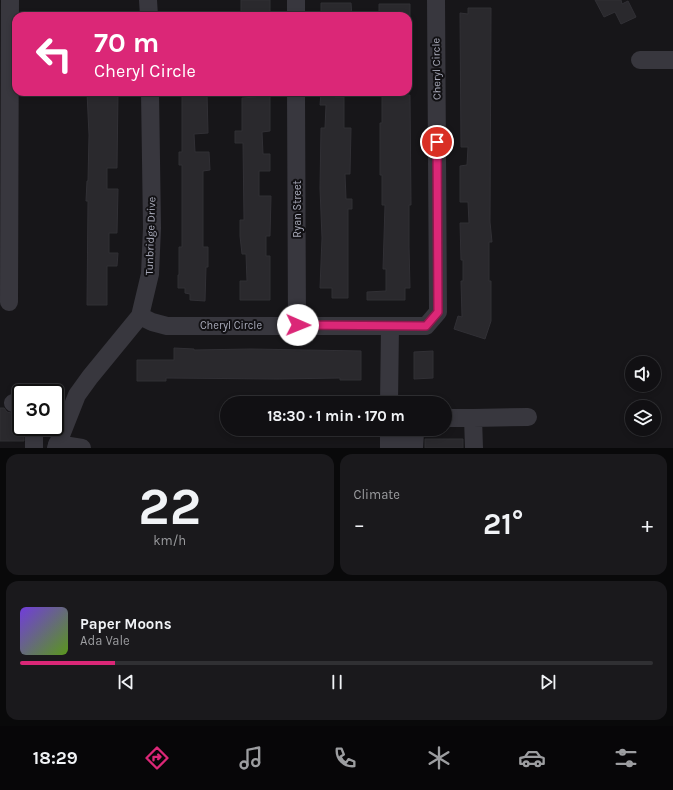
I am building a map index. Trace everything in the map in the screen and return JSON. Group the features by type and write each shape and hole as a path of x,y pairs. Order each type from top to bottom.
{"street":[{"path":"9,302 10,0"},
{"path":"148,0 149,12"},
{"path":"296,0 296,12"},
{"name":"Cheryl Circle","path":"140,316 152,322 167,326 426,326 438,312 436,0"},
{"path":"640,60 673,60"},
{"name":"Tunbridge Drive","path":"64,411 140,316 150,274 152,228 150,96"},
{"name":"Ryan Street","path":"296,96 298,325"},
{"path":"389,396 390,326"},
{"path":"452,418 528,417"},
{"path":"474,418 474,448"},
{"path":"34,436 34,448"},
{"name":"Tunbridge Drive","path":"56,446 58,436"},
{"path":"389,441 415,441"},
{"path":"56,446 82,448"}],"building":[{"path":"241,0 270,0 270,12 241,12"},
{"path":"595,0 621,0 622,4 628,1 636,17 621,24 615,12 604,17"},
{"path":"321,3 351,3 352,12 321,12"},
{"path":"379,4 410,4 410,12 379,12"},
{"path":"468,8 491,8 490,222 492,242 489,242 489,281 491,281 491,321 485,339 454,329 458,316 462,317 461,281 463,281 463,260 461,260 460,223 469,223 468,202 460,202 460,166 467,165 468,147 461,147 460,13 468,14"},
{"path":"87,96 118,96 117,168 107,168 107,189 118,189 117,233 109,233 109,253 118,253 117,266 107,266 107,305 87,305 88,201 86,201 89,135"},
{"path":"182,96 207,96 208,133 194,134 195,152 209,152 210,170 203,171 203,247 208,247 205,301 190,300 190,294 185,293 185,288 178,288 179,247 182,247 182,165 179,165 179,152 182,152"},
{"path":"270,96 270,131 262,132 263,154 270,154 270,171 259,171 259,196 271,196 270,236 266,236 266,256 270,256 270,300 240,300 240,281 247,281 246,254 242,254 240,236 240,220 244,220 243,143 235,143 235,131 242,131 242,98"},
{"path":"321,96 344,97 344,128 351,128 350,174 345,174 346,199 352,199 352,209 348,209 348,298 332,298 332,288 320,288 322,238 320,188 321,128 325,128 326,105 320,105"},
{"path":"382,96 410,96 410,288 405,288 405,300 367,300 367,292 386,291 386,269 383,269 385,205 382,205 382,175 380,175 380,123 382,123"},
{"path":"174,348 194,350 251,349 361,351 361,380 340,380 340,378 166,378 166,381 137,381 137,360 174,360"},
{"path":"433,351 433,378 414,379 414,352"},
{"path":"0,408 4,408 7,412 12,413 12,436 24,436 24,441 0,441"},
{"path":"425,439 463,439 463,448 425,448"}],"route":[{"path":"298,325 426,326 438,312 437,142"}]}
